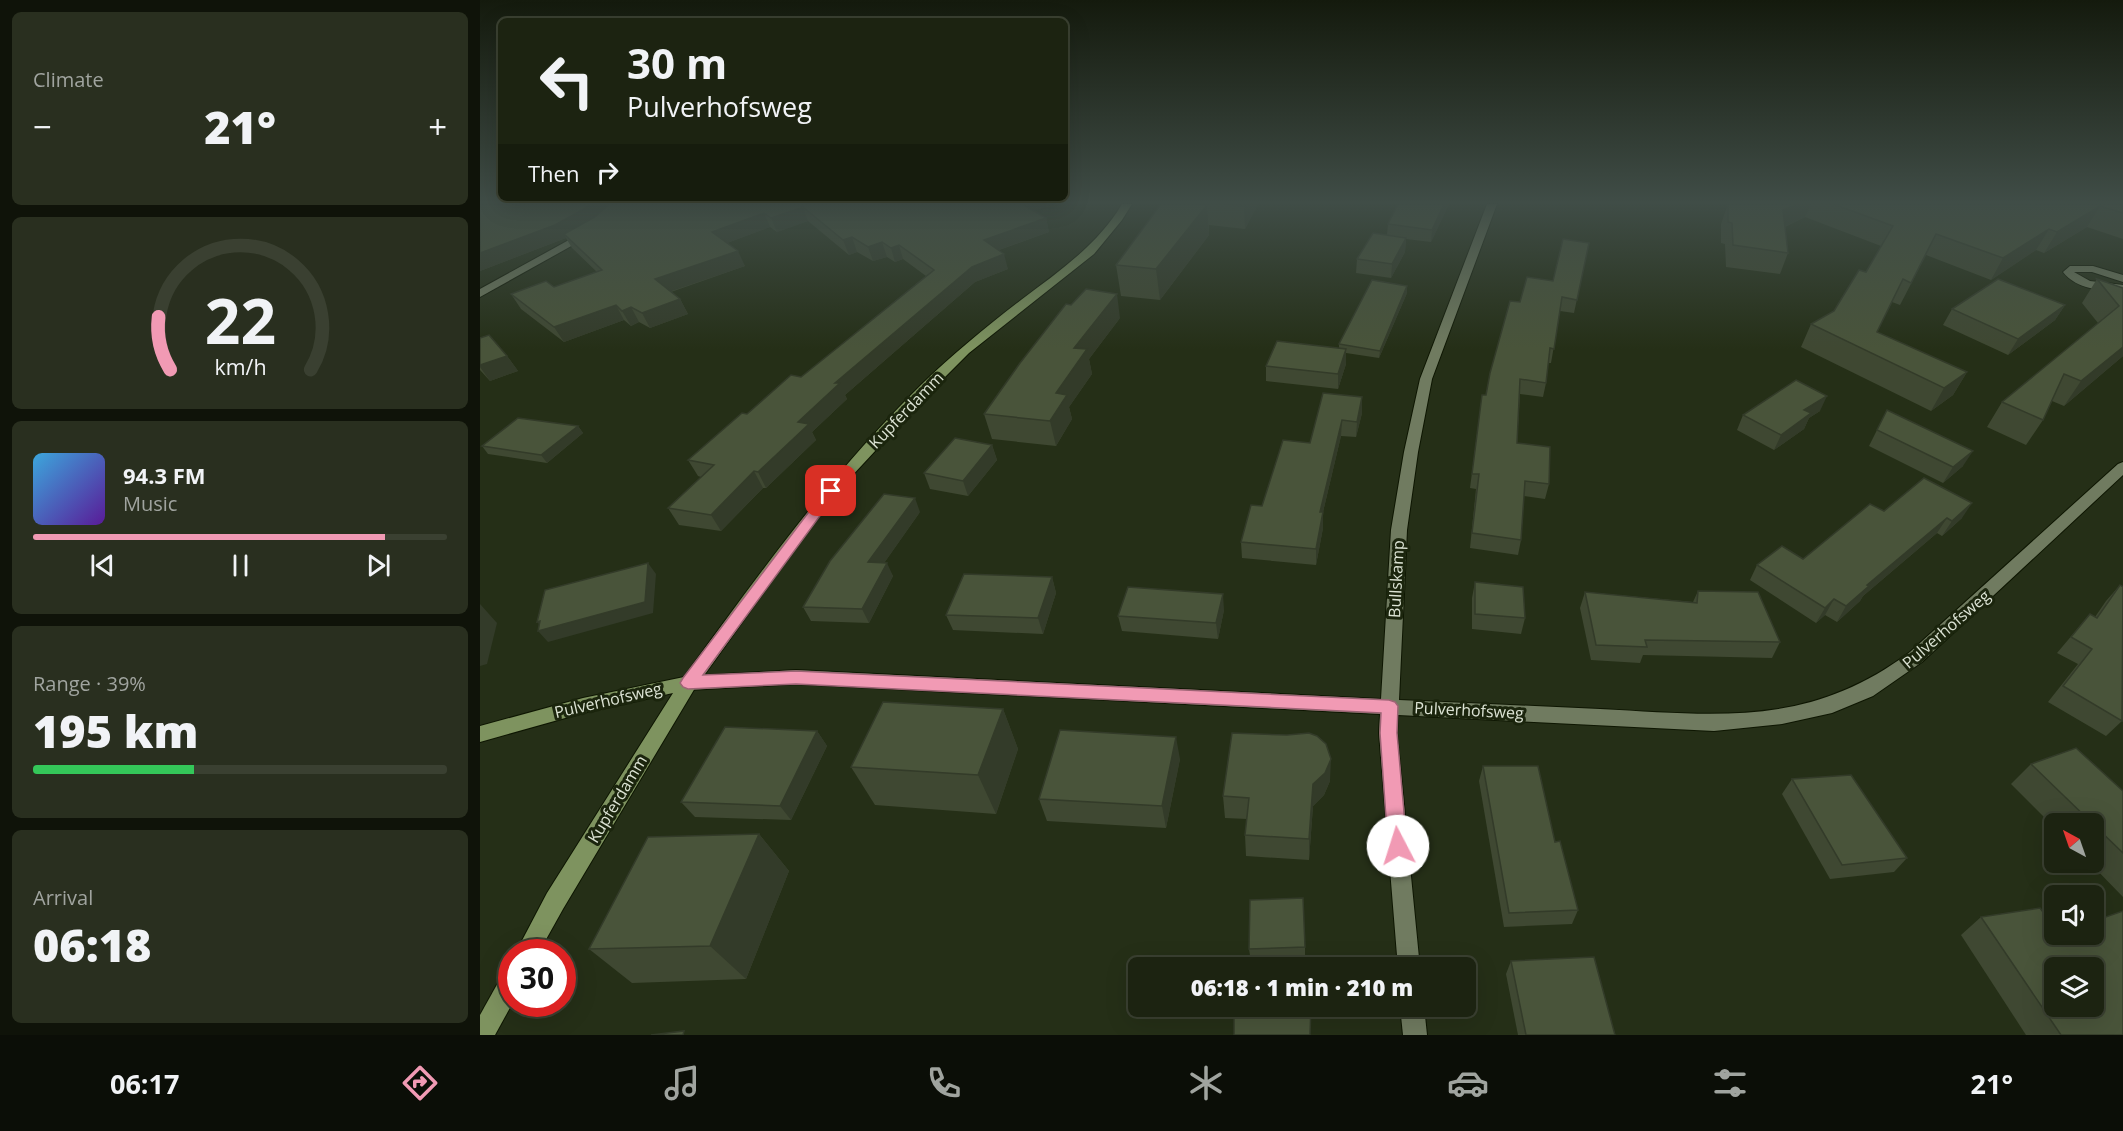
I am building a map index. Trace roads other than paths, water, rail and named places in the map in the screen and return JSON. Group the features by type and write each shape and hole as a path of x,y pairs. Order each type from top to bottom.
{"street":[{"path":"480,294 553,252"},
{"name":"Kupferdamm","path":"534,939 555,900 688,683 806,522 886,429 965,350 1090,252"},
{"name":"Bullskamp","path":"1408,957 1388,733 1399,530 1426,379 1474,252"},
{"path":"2123,279 2083,267 2070,269 2068,272 2088,284 2123,288"},
{"name":"Pulverhofsweg","path":"480,734 568,708 638,692 688,683 796,677 1714,723 1774,719 1815,710 1849,699 1881,682 1921,654 2123,467"},
{"path":"482,1035 498,1006"},
{"path":"1413,1017 1415,1035"}]}
